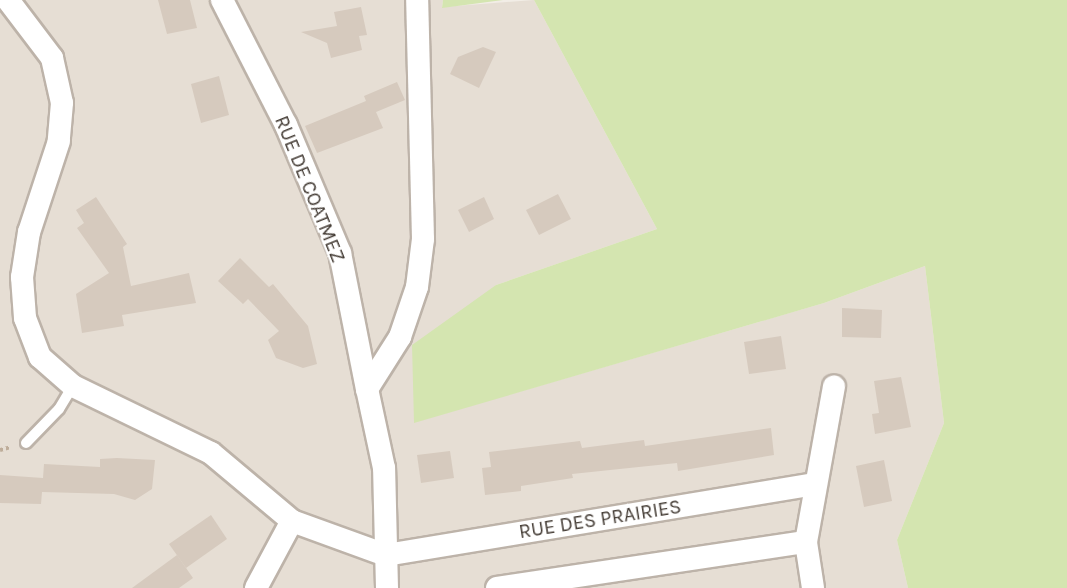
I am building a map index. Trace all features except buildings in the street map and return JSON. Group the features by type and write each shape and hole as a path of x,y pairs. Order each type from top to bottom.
{"street":[{"path":"8,0 52,58 62,104 58,141 29,232 22,277 25,318 40,357 73,386 212,453 292,521 386,555"},
{"name":"RUE DE COATMEZ","path":"222,0 286,125 340,253 384,468 387,588"},
{"path":"367,389 400,337 417,287 423,239 417,0"},
{"path":"813,588 806,542 814,484 834,387"},
{"name":"RUE DES PRAIRIES","path":"386,555 814,484"},
{"path":"256,588 292,521"},
{"path":"497,588 806,542"}],"lane":[{"path":"26,443 59,409 73,386"}],"shaded area":[{"path":"0,0 443,0 442,7 534,0 657,229 496,285 415,422 824,303 925,266 944,423 897,540 908,588 0,588"}],"green space":[{"path":"443,0 503,0 442,8"},
{"path":"534,0 1067,0 1067,588 908,588 897,540 944,423 925,266 824,303 414,423 412,345 496,285 657,229"}]}
